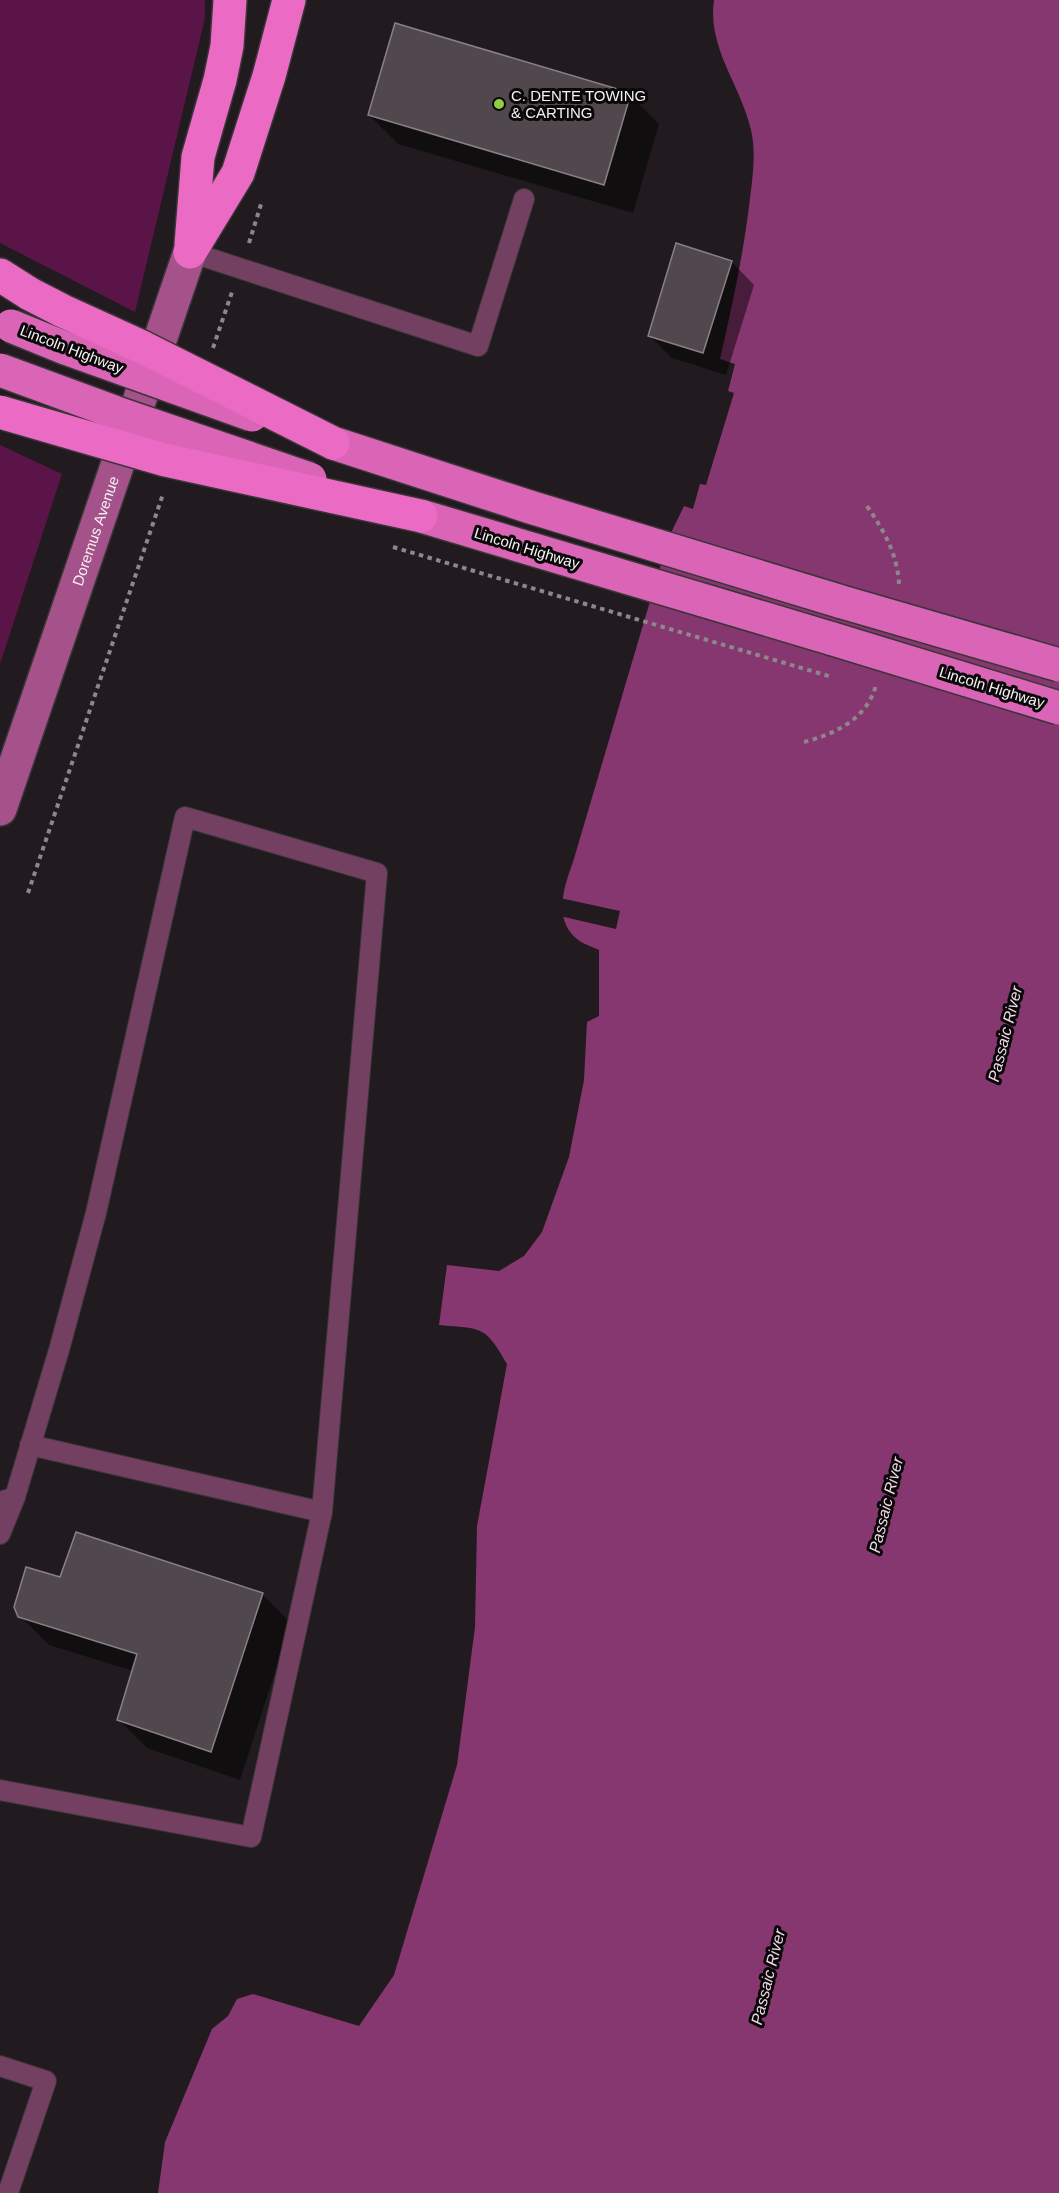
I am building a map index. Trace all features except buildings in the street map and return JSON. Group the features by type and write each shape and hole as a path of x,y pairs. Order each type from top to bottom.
{"highway":[{"path":"190,252 198,157 220,80 230,0"},
{"path":"275,0 276,48"},
{"path":"190,252 238,173 264,95 288,0"},
{"path":"0,275 63,311 140,346 333,443"},
{"name":"Lincoln Highway","path":"5,324 74,352 333,443 613,533 1059,665"},
{"name":"Lincoln Highway","path":"0,370 180,436 421,516 1059,708"},
{"path":"0,412 165,460 421,516"}],"main road":[{"name":"Doremus Avenue","path":"0,809 190,252"}],"lane":[{"path":"190,252 478,346 524,199"},
{"path":"0,1534 7,1500 30,1445 59,1350 96,1213 185,818 377,873 322,1512 251,1837 0,1790"},
{"path":"30,1445 322,1512"},
{"path":"0,2066 46,2081 8,2193"}],"path":[{"path":"384,544 826,675"}],"shaded area":[{"path":"0,0 205,0 205,18 135,312 0,243"},
{"path":"0,445 62,474 0,664"}],"water":[{"name":"Passaic River","path":"714,0 1059,0 1059,2193 158,2193 165,2142 212,2029 228,2016 237,1999 253,1994 359,2026 394,1975 457,1765 475,1627 477,1526 507,1364 493,1342 481,1331 439,1325 447,1265 499,1271 524,1256 542,1232 569,1157 584,1080 587,1022 599,1016 599,950 581,942 566,925 562,905 563,894 669,537 684,506 693,509 700,484 706,485 734,393 728,391 735,364 720,359 744,238 754,164 751,130 746,113 715,34"}],"pier":[{"path":"560,898 620,911 616,929 560,916"}],"place":[{"name":"C. DENTE TOWING & CARTING","path":"499,104"}]}
